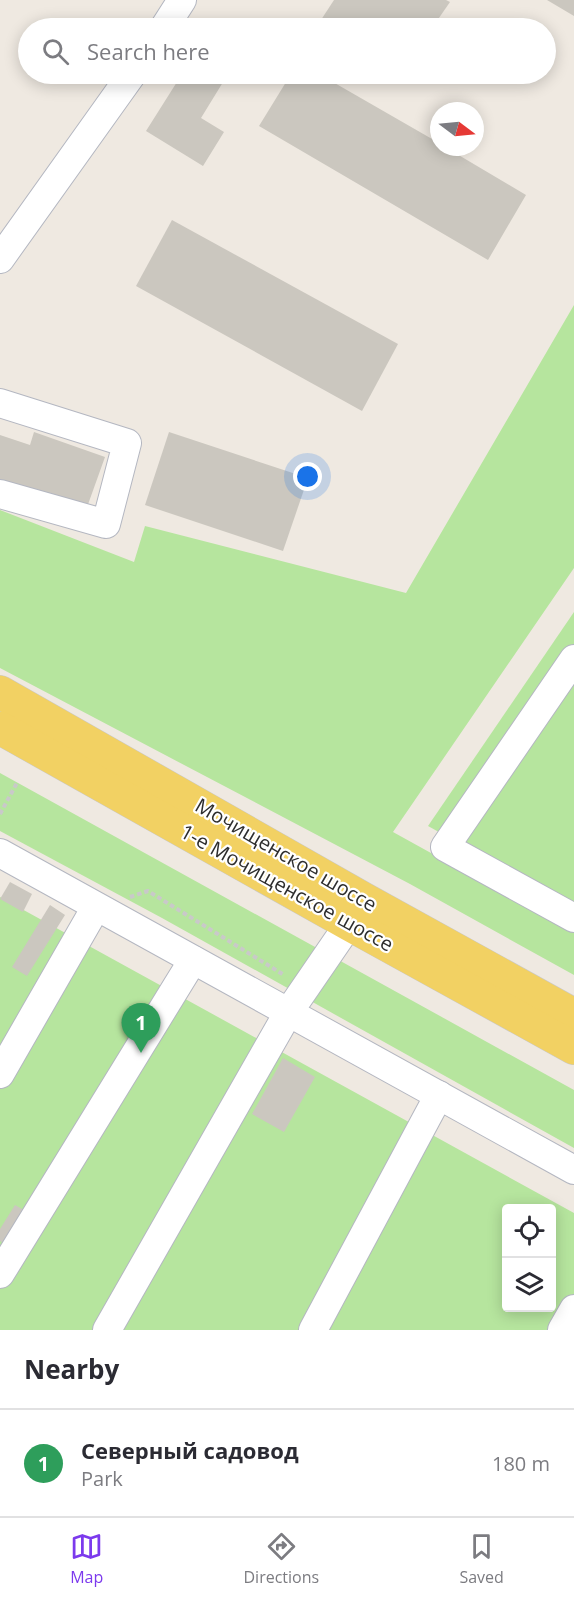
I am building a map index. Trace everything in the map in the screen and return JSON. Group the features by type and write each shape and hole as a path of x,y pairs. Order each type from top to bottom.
{"main road":[{"name":"Мочищенское шоссе","path":"0,692 364,899 574,1015"},
{"name":"1-е Мочищенское шоссе","path":"0,728 574,1048"}],"street":[{"path":"170,18 182,0"},
{"path":"0,260 125,84"},
{"path":"0,403 127,443 106,524 0,494"},
{"path":"574,659 445,846 574,918"},
{"path":"0,853 574,1170"},
{"path":"0,1074 96,907"},
{"path":"107,1330 288,1012 349,924"},
{"path":"0,1274 193,960"},
{"path":"313,1330 439,1095"},
{"path":"562,1330 574,1309"}],"path":[{"path":"0,814 18,781"},
{"path":"96,907 148,891 305,988"}],"green space":[{"path":"574,305 574,568 393,832 574,932 574,975 410,884 0,668 0,510 134,562 145,526 406,593"},
{"path":"574,612 574,907 428,826"},
{"path":"0,773 574,1090 574,1148 162,918 0,831"},
{"path":"0,897 574,1213 574,1330 0,1330"}],"building":[{"path":"334,0 446,0 450,2 439,18 322,18"},
{"path":"547,0 574,0 574,16"},
{"path":"176,84 222,84 201,118 224,132 203,166 146,131"},
{"path":"285,84 336,84 430,138 430,156 460,156 526,195 488,260 259,126"},
{"path":"172,220 398,344 362,411 136,286"},
{"path":"34,432 105,457 86,510 0,480 0,435 30,445"},
{"path":"169,432 308,478 283,551 145,505"},
{"path":"10,882 32,894 23,912 0,899"},
{"path":"50,905 65,915 27,976 12,967"},
{"path":"283,1058 315,1077 284,1132 252,1114"},
{"path":"15,1205 29,1213 8,1246 0,1241 0,1229"}],"place":[{"name":"Северный садовод","path":"141,1053"}]}
